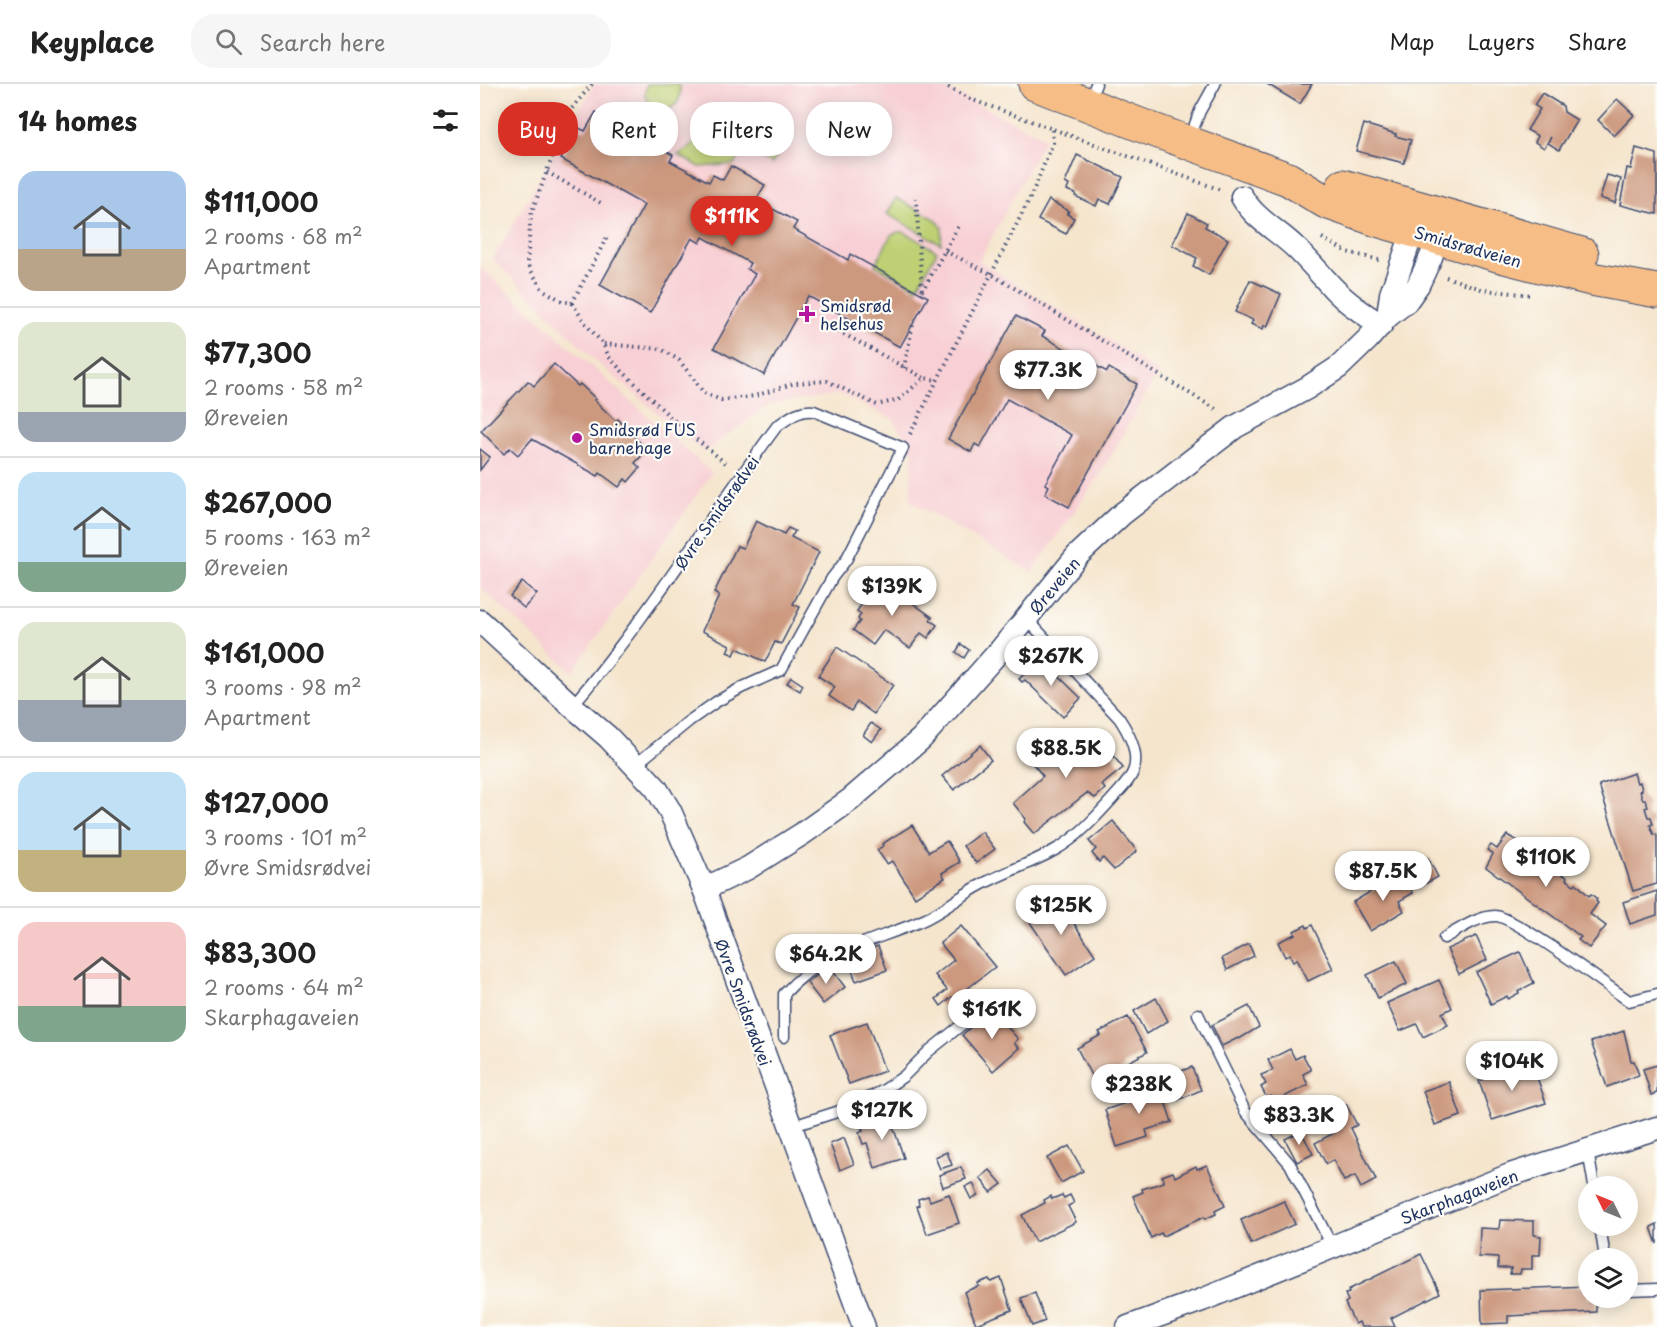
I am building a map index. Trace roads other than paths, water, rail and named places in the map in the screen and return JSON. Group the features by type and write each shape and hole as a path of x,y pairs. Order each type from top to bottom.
{"main road":[{"name":"Smidsrødveien","path":"1035,84 1092,95 1188,143 1288,179 1334,183 1429,228 1591,279 1657,291"},
{"name":"Smidsrødveien","path":"1429,228 1657,275"}],"street":[{"path":"1242,197 1247,206 1263,222 1298,249 1334,290 1355,308 1384,321 1391,294 1429,228"},
{"name":"Øreveien","path":"704,889 748,868 850,800 921,739 1026,618 1077,555 1107,528 1235,427 1330,373 1354,353 1384,321"},
{"name":"Øvre Smidsrødvei","path":"480,621 608,737 656,788 670,811 704,889 864,1327"},
{"name":"Skarphagaveien","path":"1128,1327 1202,1300 1510,1174 1657,1128"}],"lane":[{"path":"1188,143 1200,111 1215,84"},
{"name":"Øvre Smidsrødvei","path":"572,706 633,630 777,426 805,410 814,411 903,448 846,560 831,578 780,670 716,702 635,765"},
{"path":"784,1037 784,994 800,976 848,947 921,921 979,886 1057,849 1074,837 1106,806 1134,771 1135,752 1128,732 1119,718 1026,618"},
{"path":"1444,938 1482,918 1498,916 1537,937 1629,1001 1657,994"},
{"path":"1198,1014 1245,1111 1290,1164 1332,1246"},
{"path":"790,1127 849,1108 884,1090 904,1076 974,1015"},
{"path":"1588,1150 1592,1176"},
{"path":"1638,1290 1657,1289"}],"place":[{"name":"Smidsrød helsehus","path":"807,314"},
{"name":"Smidsrød FUS barnehage","path":"577,438"}]}
